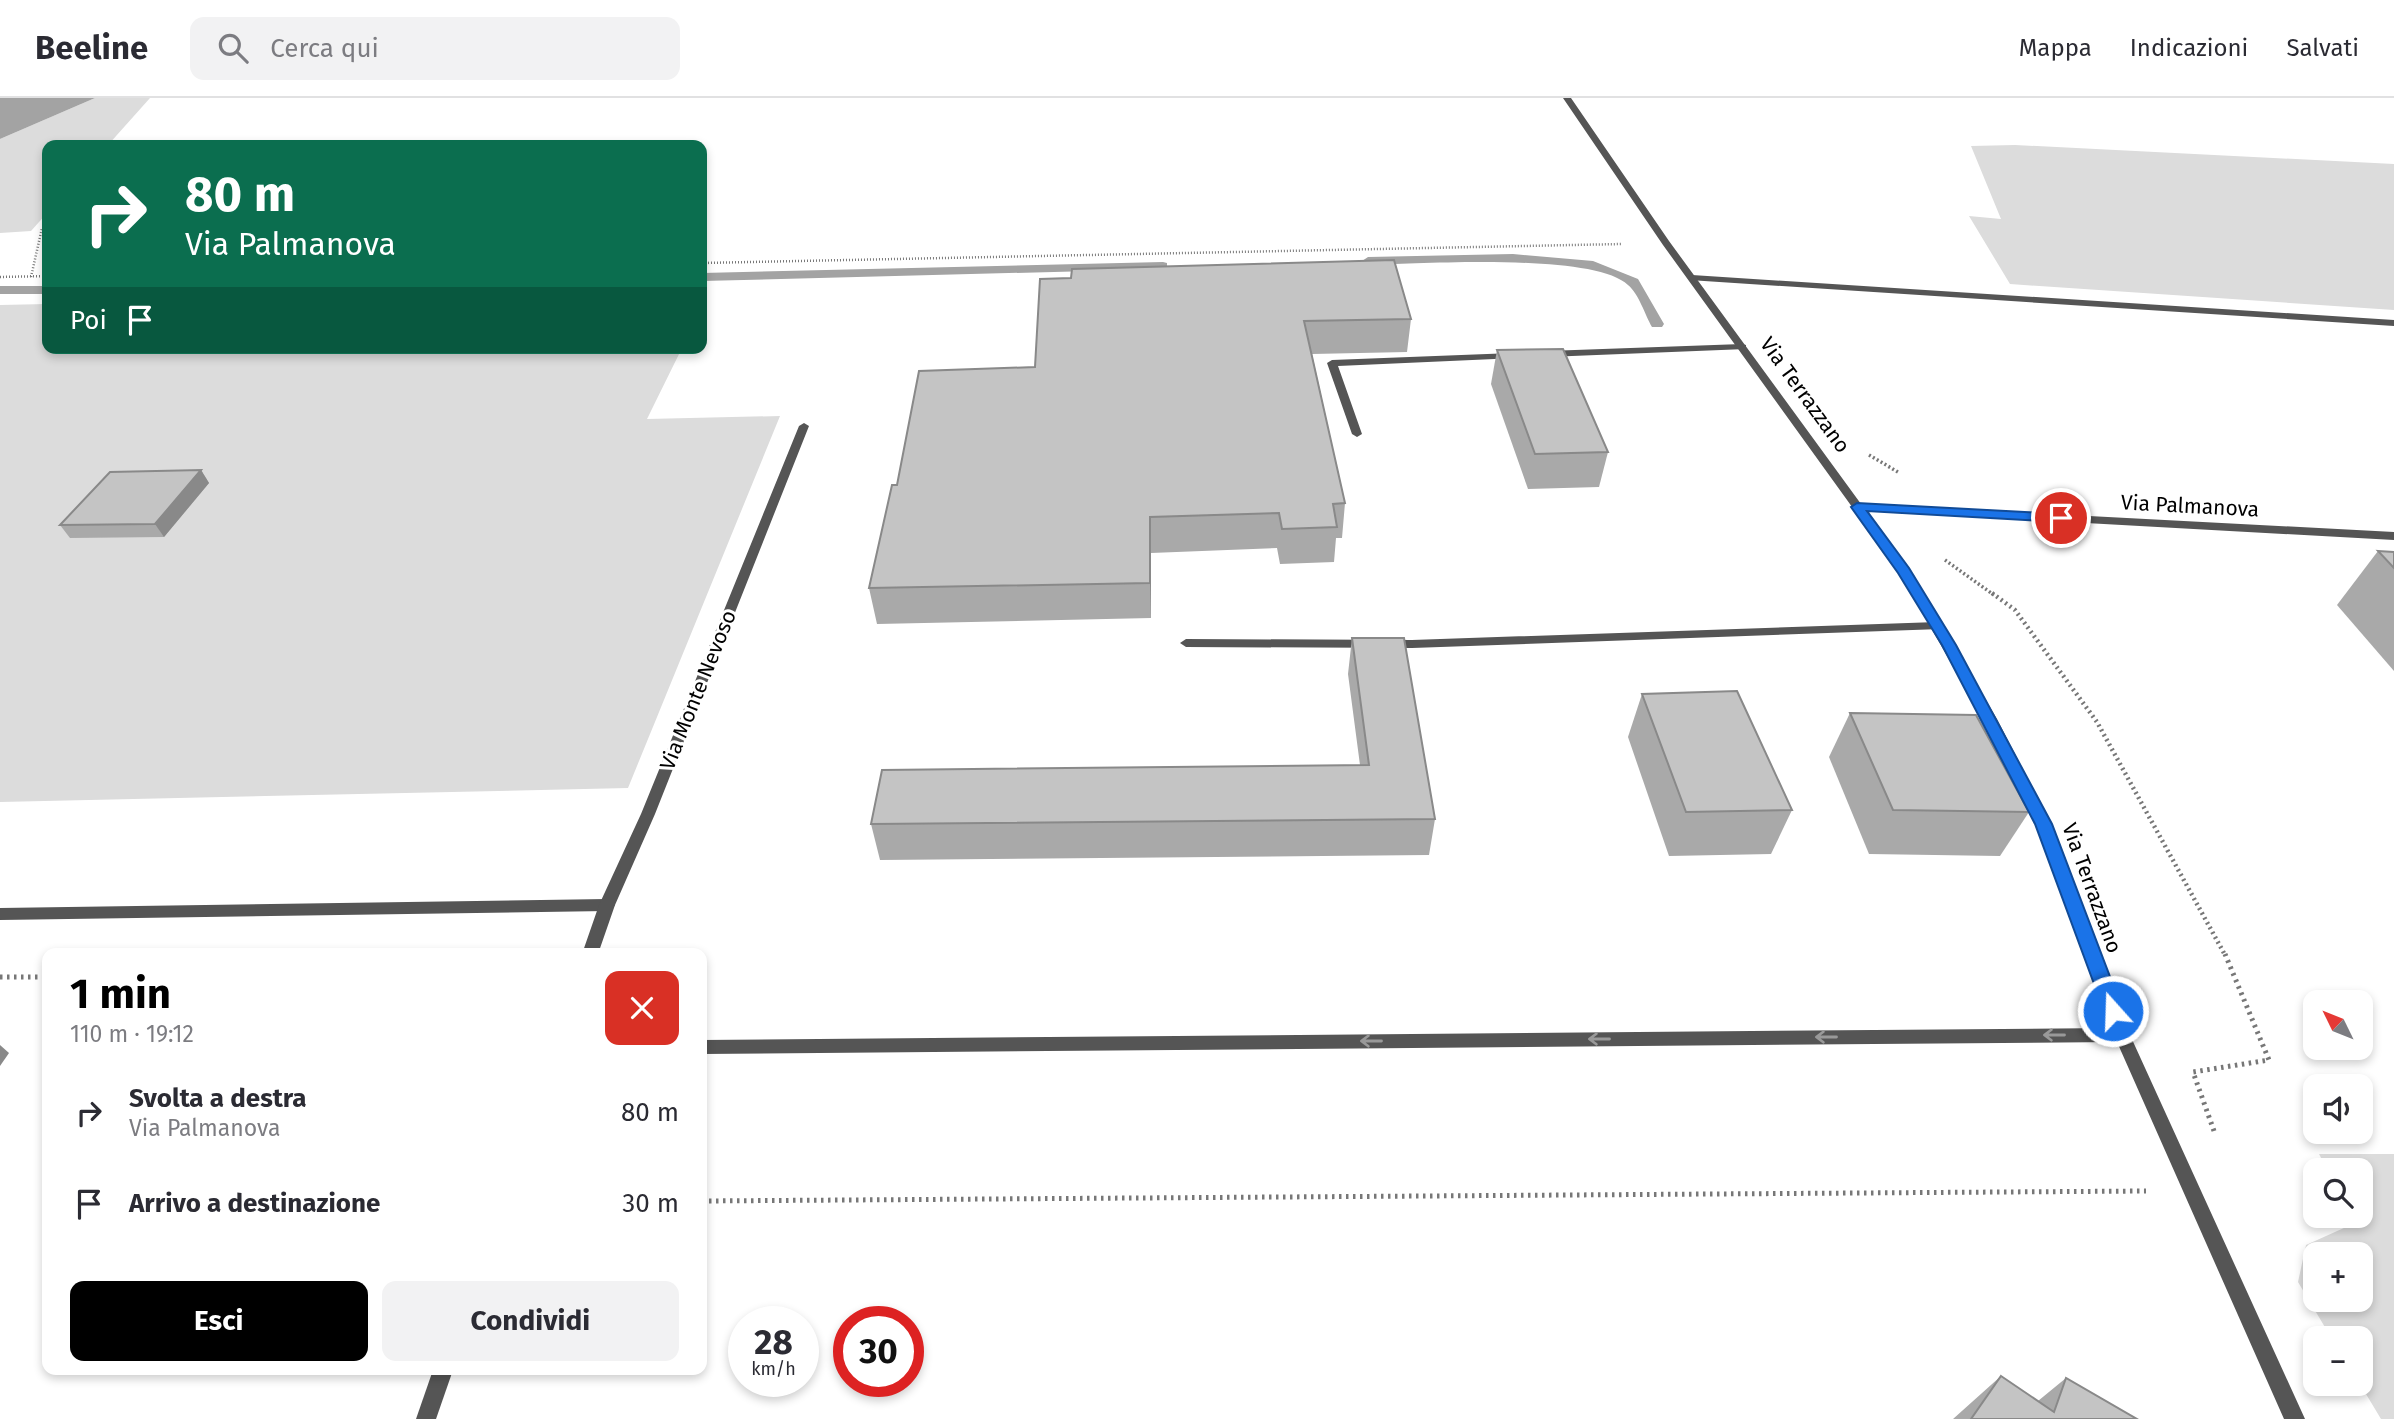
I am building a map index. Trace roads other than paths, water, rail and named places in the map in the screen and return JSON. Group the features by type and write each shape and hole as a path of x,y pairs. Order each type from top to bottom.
{"street":[{"name":"Via Terrazzano","path":"1567,98 1666,243 1904,571 1990,719 2044,824 2122,1035 2295,1419"},
{"path":"1692,278 2394,323"},
{"path":"1537,355 1742,347"},
{"path":"1357,434 1332,363 1523,355"},
{"name":"Via Monte Nevoso","path":"592,948 607,905 648,814 804,426"},
{"name":"Via Palmanova","path":"1857,507 2394,536"},
{"path":"1186,643 1412,644 1937,626"},
{"path":"0,914 607,905"},
{"path":"707,1047 2122,1035"},
{"path":"426,1419 441,1375"}],"waterway":[{"path":"1368,261 1513,258 1593,265 1633,282 1657,324"},
{"path":"707,277 1163,266"},
{"path":"0,290 42,290"}]}
